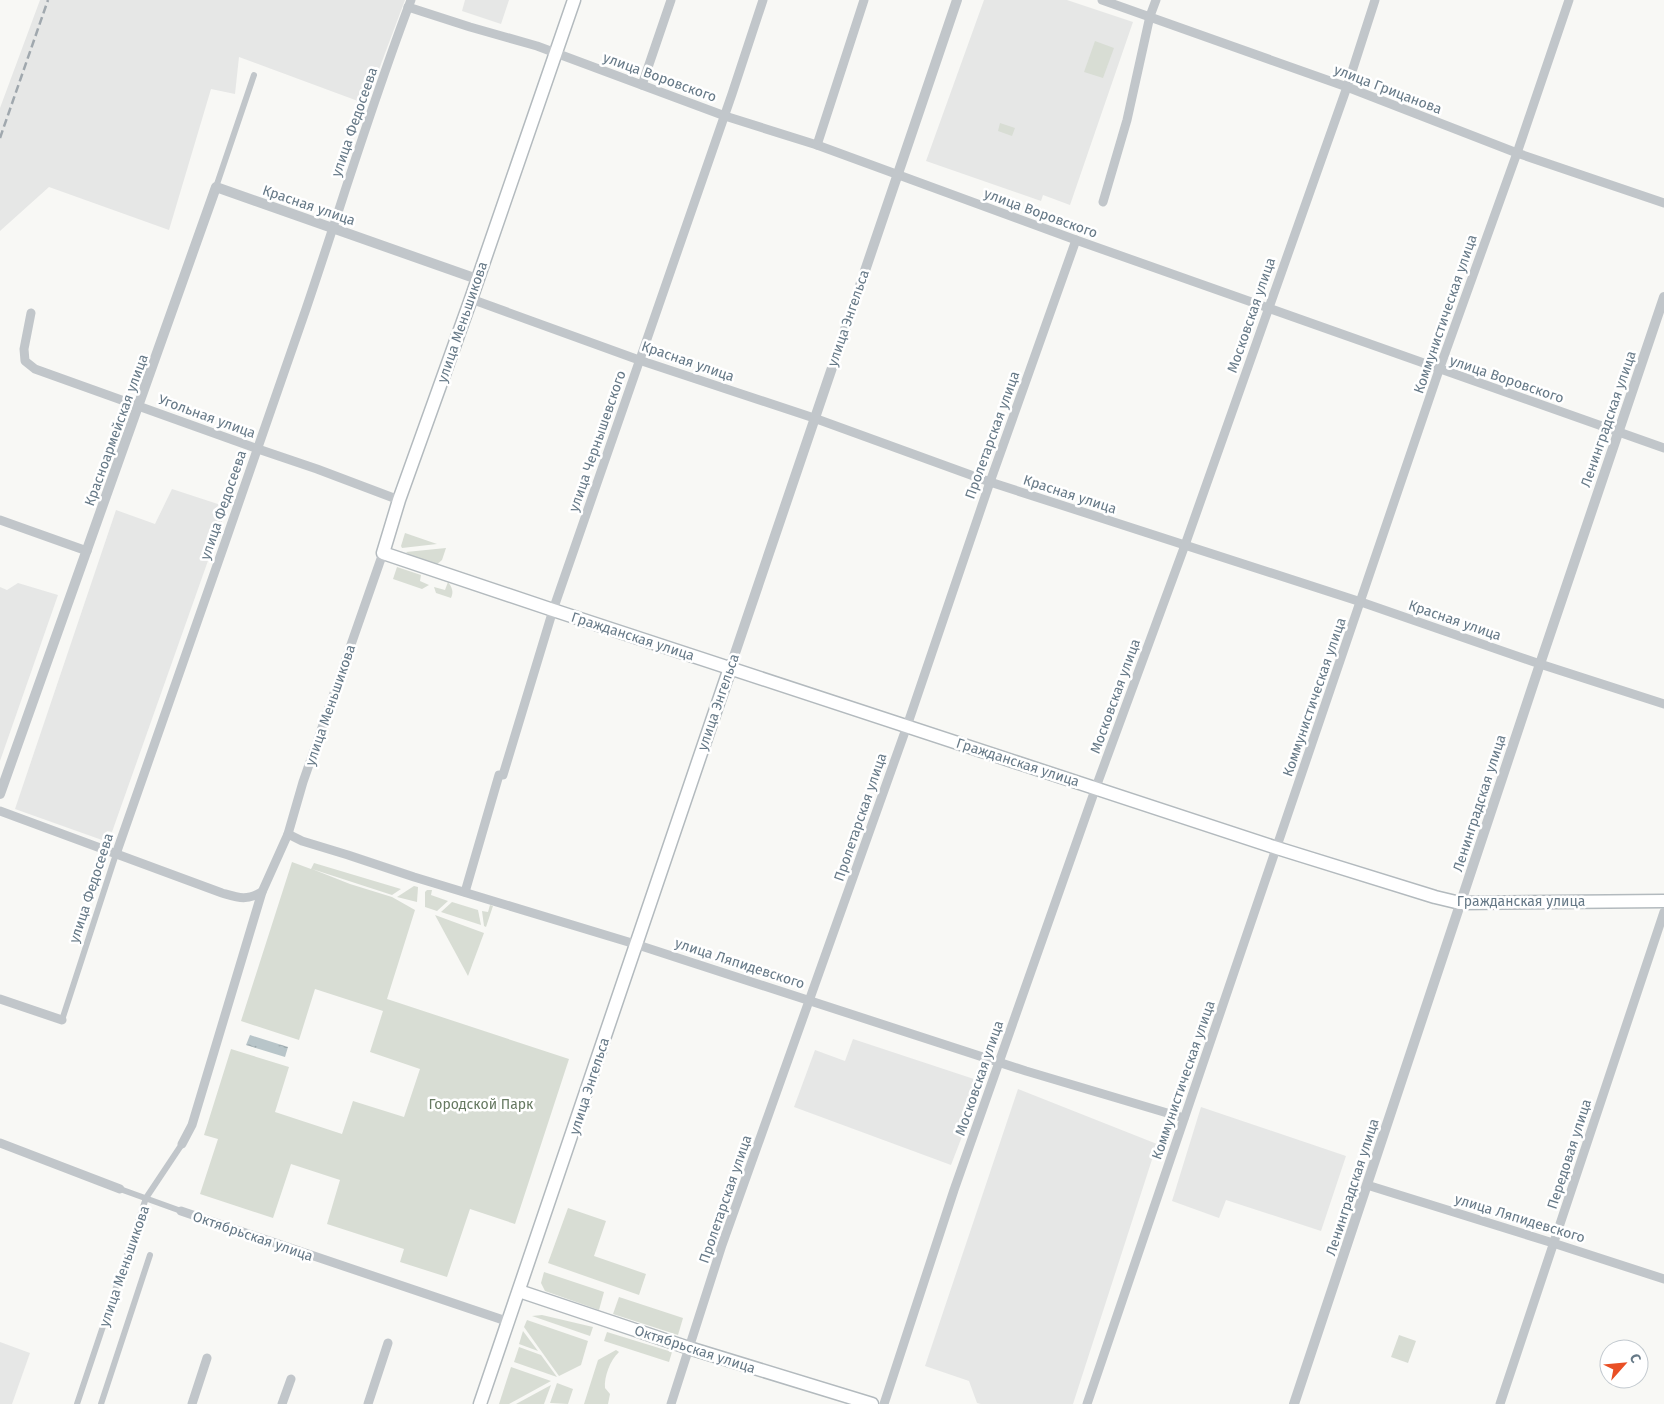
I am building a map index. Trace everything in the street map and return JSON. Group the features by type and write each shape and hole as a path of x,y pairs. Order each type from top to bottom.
{"main road":[{"name":"улица Меньшикова","path":"383,553 574,0"},
{"name":"Гражданская улица","path":"383,553 1278,848 1435,897 1460,903 1664,900"},
{"name":"улица Энгельса","path":"480,1404 730,668"},
{"name":"Октябрьская улица","path":"519,1291 690,1348 872,1404"}],"street":[{"path":"642,85 671,0"},
{"name":"улица Чернышевского","path":"465,892 499,776 503,775 553,610 725,116 763,0"},
{"path":"817,145 864,0"},
{"name":"улица Энгельса","path":"730,668 957,0"},
{"name":"улица Грицанова","path":"1102,0 1346,88 1517,153 1664,203"},
{"path":"1103,202 1127,120 1150,16 1156,0"},
{"name":"Московская улица","path":"884,1404 954,1190 1096,787 1185,545 1346,88 1375,0"},
{"name":"Коммунистическая улица","path":"1088,1404 1439,370 1517,153 1569,0"},
{"name":"улица Воровского","path":"410,3 470,27 538,46 725,116 817,145 1439,370 1664,448"},
{"name":"улица Федосеева","path":"62,1020 116,854 258,449 370,112 410,3"},
{"name":"Красноармейская улица","path":"0,794 139,406 254,75"},
{"name":"Красная улица","path":"216,187 478,279"},
{"name":"Пролетарская улица","path":"671,1404 722,1245 907,726 990,482 1076,240"},
{"name":"Ленинградская улица","path":"1294,1404 1664,297"},
{"name":"Красная улица","path":"471,299 640,360 814,418 990,482 1361,602 1540,664 1664,704"},
{"name":"Угольная улица","path":"31,313 24,349 24,361 35,369 400,500"},
{"path":"0,520 87,551"},
{"name":"улица Меньшикова","path":"77,1404 146,1198 182,1144 192,1125 262,892 288,834 303,782 383,553"},
{"path":"0,811 222,894 240,898 251,898 262,892"},
{"name":"улица Ляпидевского","path":"288,834 302,841 414,877 635,944 1026,1071 1184,1118"},
{"name":"Передовая улица","path":"1500,1404 1664,912"},
{"path":"0,999 62,1020"},
{"name":"Октябрьская улица","path":"0,1144 181,1211 509,1322"},
{"name":"улица Ляпидевского","path":"1367,1185 1664,1279"},
{"name":"улица Меньшикова","path":"101,1404 150,1255"},
{"path":"368,1404 388,1344"},
{"path":"192,1404 207,1358"},
{"path":"282,1404 291,1379"}],"shaded area":[{"path":"40,0 405,0 366,104 239,57 235,94 211,89 169,230 49,187 0,231 0,108"},
{"path":"465,0 509,0 501,24 462,11"},
{"path":"984,0 1067,0 1133,22 1070,205 1043,195 1041,201 926,161"},
{"path":"172,489 227,507 112,832 107,831 102,840 15,809 116,510 155,524"},
{"path":"18,583 58,595 0,761 0,587 7,590"},
{"path":"853,1039 983,1082 951,1165 794,1107 815,1050 845,1061"},
{"path":"1018,1089 1157,1144 1073,1404 977,1403 969,1381 925,1366"},
{"path":"1201,1107 1346,1156 1321,1231 1226,1200 1219,1218 1172,1201"},
{"path":"0,1342 30,1353 12,1404 0,1404"}],"green space":[{"path":"1095,41 1114,48 1103,78 1084,72"},
{"path":"1000,123 1015,128 1012,136 998,131"},
{"path":"405,533 437,544 402,548"},
{"path":"446,548 442,560 436,565 410,556 406,552"},
{"path":"397,567 421,575 420,581 429,585 422,589 393,579"},
{"path":"448,582 452,590 451,598 436,593 434,587 445,590"},
{"name":"Городской Парк","path":"292,862 311,869 314,863 401,889 392,895 312,869 350,884 392,897 415,910 387,999 569,1059 515,1224 470,1209 447,1277 400,1262 404,1249 327,1224 340,1180 291,1164 273,1218 200,1194 218,1139 204,1135 231,1049 289,1067 275,1112 342,1134 353,1101 404,1117 420,1069 370,1052 383,1011 315,989 299,1040 241,1021"},
{"path":"414,886 418,887 417,902 397,897"},
{"path":"432,890 431,895 448,901 437,911 425,907 425,892"},
{"path":"452,902 478,910 481,925 441,912"},
{"path":"490,905 493,906 486,927 484,926 482,911 488,912"},
{"path":"435,915 484,933 468,976"},
{"path":"568,1208 606,1221 594,1256 646,1274 639,1295 548,1263"},
{"path":"544,1272 604,1292 599,1310 545,1291 541,1283"},
{"path":"619,1297 683,1318 678,1335 613,1314"},
{"path":"542,1315 593,1327 590,1336 532,1316"},
{"path":"527,1320 588,1341 581,1365 559,1376 524,1327"},
{"path":"523,1331 538,1351 519,1344"},
{"path":"607,1332 672,1352 669,1362 604,1341"},
{"path":"1399,1335 1416,1341 1408,1363 1391,1357"},
{"path":"519,1347 541,1355 557,1377 514,1362"},
{"path":"616,1350 619,1352 610,1364 606,1379 605,1388 610,1394 608,1404 584,1404 598,1360"},
{"path":"511,1367 551,1381 509,1404 499,1404"},
{"path":"557,1383 573,1389 568,1404 550,1403"},
{"path":"551,1385 544,1404 516,1404"}],"water":[{"path":"250,1035 288,1047 285,1057 246,1045"}],"railway":[{"path":"0,138 48,0"}]}
